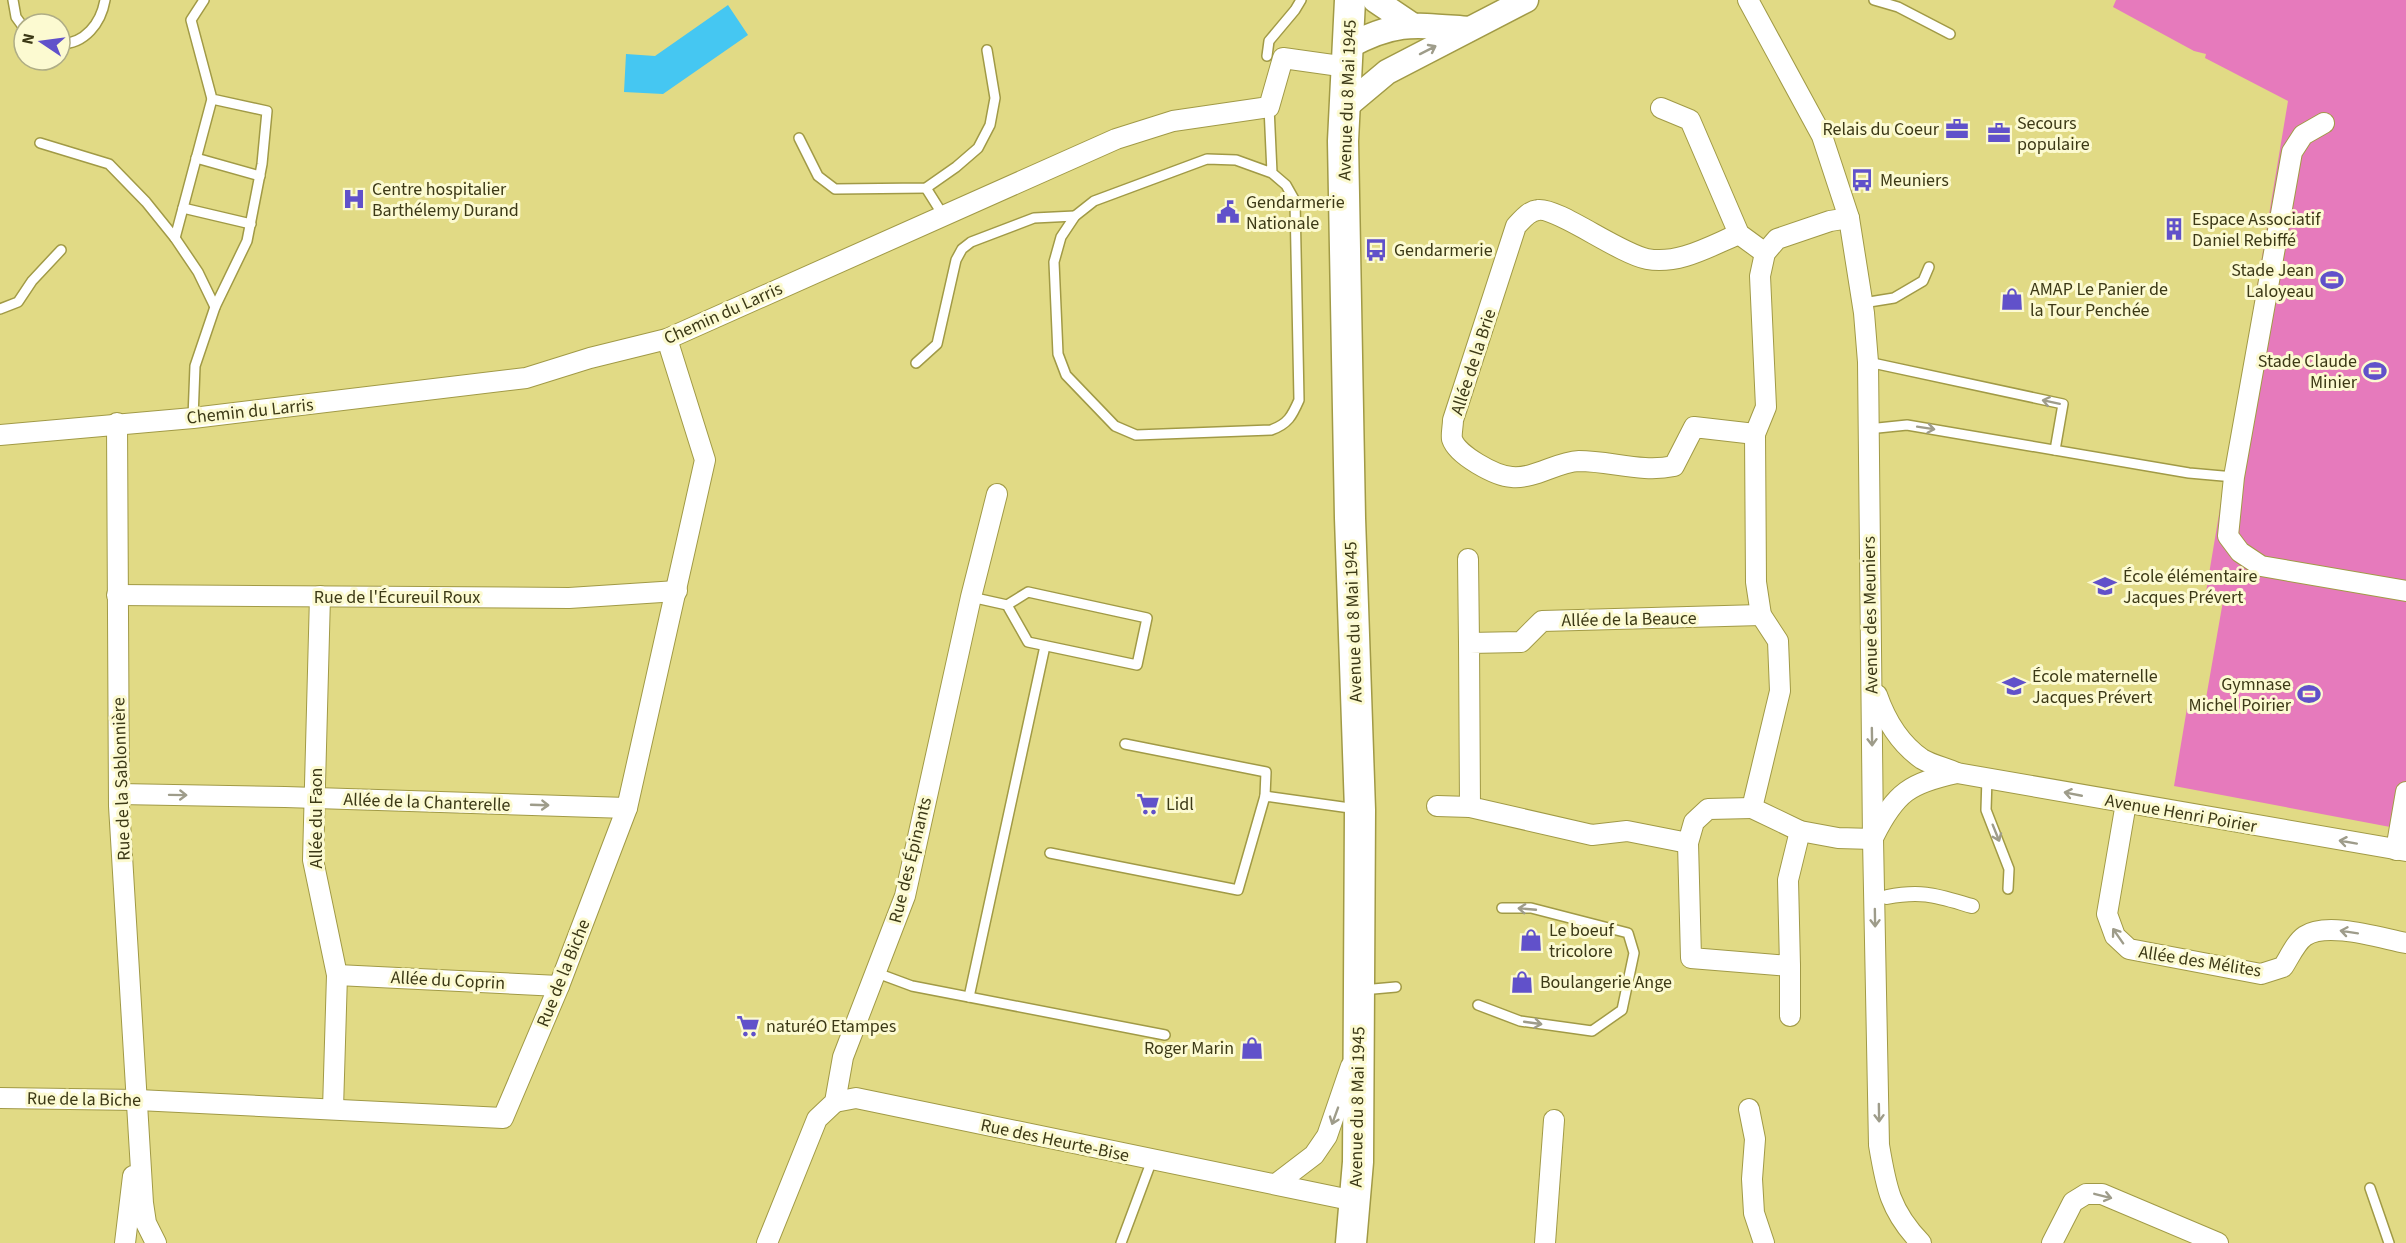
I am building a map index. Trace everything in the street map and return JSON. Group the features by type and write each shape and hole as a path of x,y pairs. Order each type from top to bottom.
{"main road":[{"name":"Avenue du 8 Mai 1945","path":"1350,0 1344,108 1346,365 1360,810 1358,1162 1351,1243"}],"street":[{"path":"1375,0 1412,25"},
{"path":"1344,108 1387,72 1519,2"},
{"name":"Avenue des Meuniers","path":"1753,2 1822,136 1848,218 1863,303 1868,363 1873,839 1880,1145 1886,1188 1903,1224 1921,1243"},
{"path":"1348,56 1381,30 1412,25 1469,29"},
{"path":"1269,107 1283,58 1348,56 1387,72"},
{"name":"Chemin du Larris","path":"0,435 193,417 509,381 667,339 1116,139 1173,121 1269,107"},
{"path":"1661,108 1690,120 1739,234 1765,253"},
{"path":"2324,123 2303,135 2292,152 2234,477 2229,536 2240,552 2261,566 2406,591"},
{"name":"Allée de la Brie","path":"1739,234 1674,260 1646,259 1613,247 1552,212 1539,210 1528,213 1516,226 1453,420 1452,438 1463,455 1493,471 1512,477 1533,474 1578,461 1657,470 1674,466 1694,427 1755,434"},
{"path":"1752,808 1780,691 1778,641 1761,615 1756,582 1755,434 1766,407 1760,276 1765,253 1777,239 1830,221 1848,218"},
{"name":"Rue de la Biche","path":"0,1098 138,1100 502,1118 559,986 627,808 705,460 667,339"},
{"name":"Rue de la Sablonnière","path":"117,423 119,794 140,1135"},
{"name":"Rue des Épinants","path":"835,1102 843,1057 905,896 970,597 996,494"},
{"path":"1468,559 1470,807"},
{"name":"Rue de l'Écureuil Roux","path":"117,595 569,598 677,591"},
{"name":"Allée du Faon","path":"320,596 313,860 337,975 333,1109"},
{"name":"Allée de la Beauce","path":"1469,643 1521,642 1542,621 1761,615"},
{"name":"Avenue Henri Poirier","path":"1871,678 1885,717 1895,733 1923,760 1957,772 2401,850"},
{"name":"Avenue Henri Poirier","path":"1873,839 1882,820 1905,791 1926,780 1957,772"},
{"path":"2401,850 2406,792"},
{"name":"Allée de la Chanterelle","path":"119,794 627,808"},
{"name":"Allée des Mélites","path":"2126,803 2107,914 2115,936 2129,949 2261,974 2283,967 2303,937 2318,931 2342,931 2406,944"},
{"path":"1437,806 1470,807 1592,835 1627,831 1688,843"},
{"path":"1790,966 1691,958 1688,843 1694,822 1708,808 1752,808 1800,831 1838,838 1873,839"},
{"path":"1790,1016 1788,880 1800,831"},
{"path":"1887,897 1919,893 1935,895 1972,906"},
{"name":"Allée du Coprin","path":"337,975 559,986"},
{"path":"1276,1184 1314,1155 1327,1136 1359,1041"},
{"name":"Rue des Heurte-Bise","path":"835,1102 856,1098 1355,1202"},
{"path":"767,1243 817,1119 835,1102"},
{"path":"1749,1109 1755,1139 1752,1179 1754,1213 1764,1243"},
{"path":"1545,1243 1554,1120"},
{"path":"125,1243 140,1135"},
{"path":"140,1135 144,1213 146,1223 156,1243"},
{"path":"2052,1243 2073,1202 2085,1194 2102,1194 2218,1243"}],"lane":[{"path":"72,41 81,39 93,29 101,16 105,0"},
{"path":"175,238 212,99 191,20 204,0"},
{"path":"1267,56 1269,41 1301,0"},
{"path":"1874,0 1898,7 1950,34"},
{"path":"799,138 818,176 835,189 926,188 978,148 990,125 995,98 987,50"},
{"path":"193,417 195,366 215,307 247,241 260,176 267,111 212,99"},
{"path":"1269,107 1272,172"},
{"path":"40,143 110,164 146,202 175,238 198,272 215,307"},
{"path":"196,158 260,176"},
{"path":"1207,159 1236,160 1272,172 1286,185 1295,201 1299,400 1292,417 1284,425 1271,430 1136,435 1115,426 1066,375 1058,354 1054,262 1061,237 1075,216 1094,201 1207,159"},
{"path":"926,188 943,215"},
{"path":"183,208 251,224"},
{"path":"916,363 938,344 956,260 962,249 971,242 1034,218 1075,216"},
{"path":"0,309 18,302 32,281 61,250"},
{"path":"1863,303 1894,298 1923,281 1929,267"},
{"path":"1868,363 2063,404 2055,450"},
{"path":"1868,429 1907,425 2189,473 2234,477"},
{"path":"970,597 1008,605 1028,592 1147,618 1137,665 1028,642 1008,605"},
{"path":"969,997 1045,646"},
{"path":"1050,853 1238,890 1265,796 1266,772 1125,744"},
{"path":"1987,778 1986,810 2009,869 2008,889"},
{"path":"1265,796 1360,810"},
{"path":"1478,1005 1520,1021 1592,1031 1622,1010 1634,953 1628,933 1531,908 1502,908"},
{"path":"877,973 912,986 1165,1035"},
{"path":"1359,990 1396,987"},
{"path":"1121,1243 1152,1160"},
{"path":"2370,1188 2389,1243"}],"shaded area":[{"name":"Stade Jean Laloyeau","path":"2116,0 2406,0 2406,830 2174,786 2188,702 2205,704 2223,601 2205,598 2288,101 2205,58 2206,54 2194,51 2113,7"}],"water":[{"path":"728,5 748,35 663,94 624,92 626,54 655,56"}],"place":[{"name":"Relais du Coeur","path":"1957,129"},
{"name":"Secours populaire","path":"1999,133"},
{"name":"Meuniers","path":"1862,180"},
{"name":"Centre hospitalier Barthélemy Durand","path":"354,199"},
{"name":"Gendarmerie Nationale","path":"1228,212"},
{"name":"Espace Associatif Daniel Rebiffé","path":"2174,229"},
{"name":"Gendarmerie","path":"1376,250"},
{"name":"Stade Jean Laloyeau","path":"2332,280"},
{"name":"AMAP Le Panier de la Tour Penchée","path":"2012,299"},
{"name":"Stade Claude Minier","path":"2375,371"},
{"name":"École élémentaire Jacques Prévert","path":"2105,586"},
{"name":"École maternelle Jacques Prévert","path":"2014,686"},
{"name":"Gymnase Michel Poirier","path":"2309,694"},
{"name":"Lidl","path":"1148,804"},
{"name":"Le boeuf tricolore","path":"1531,940"},
{"name":"Boulangerie Ange","path":"1522,982"},
{"name":"naturéO Etampes","path":"748,1026"},
{"name":"Roger Marin","path":"1252,1048"}]}
